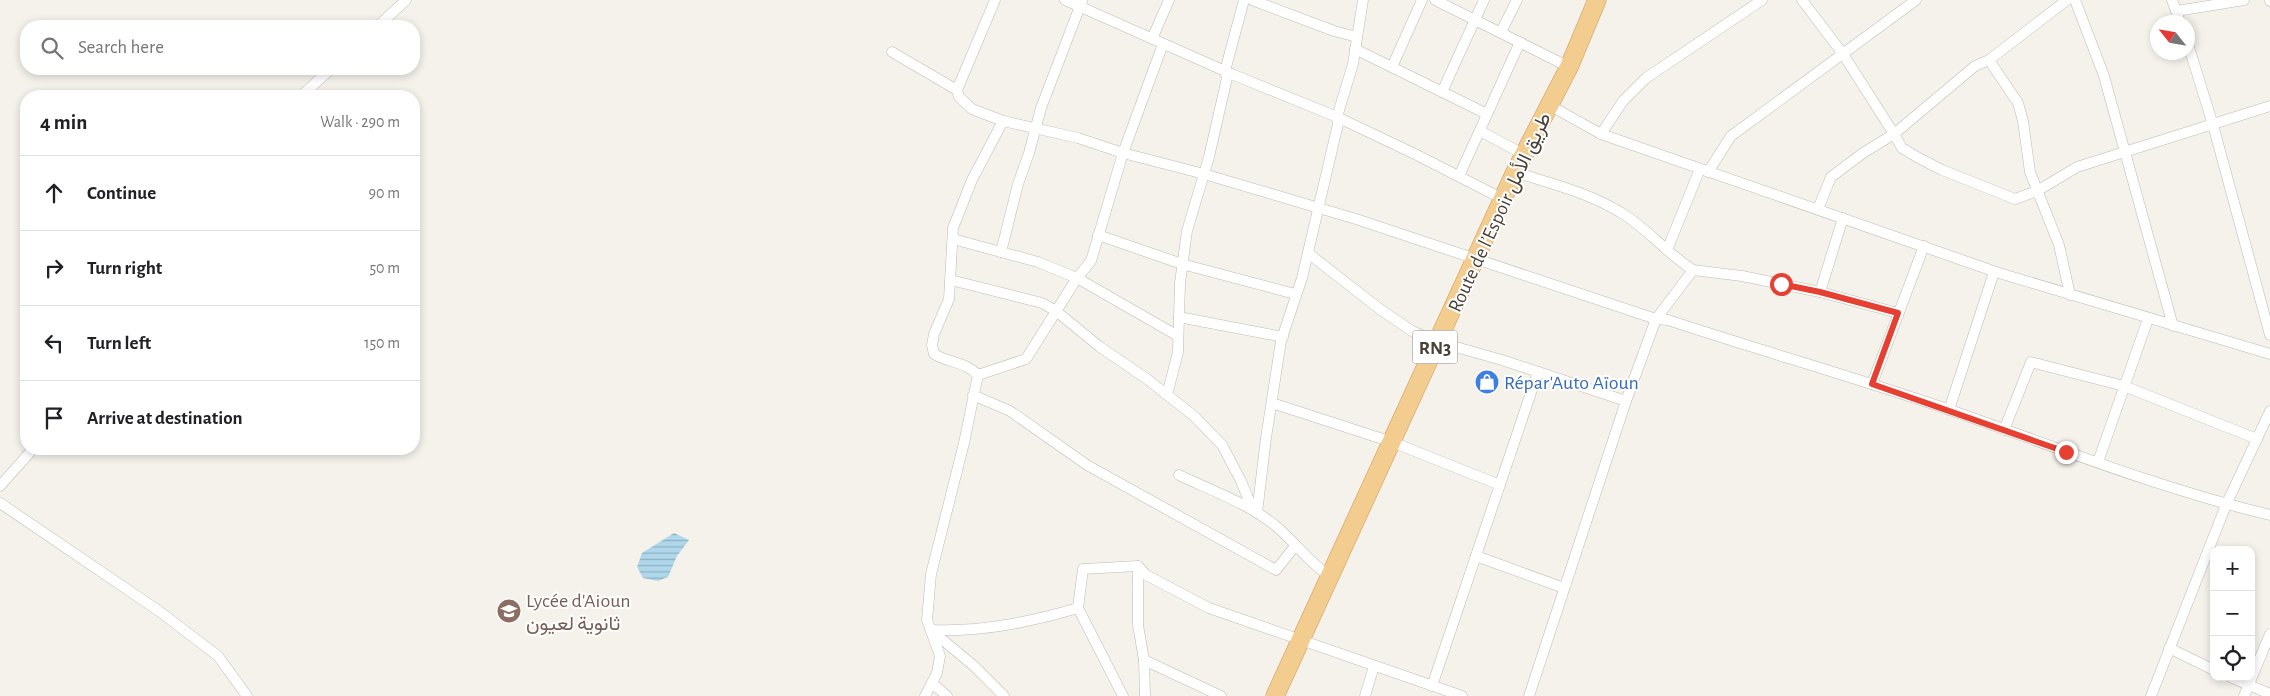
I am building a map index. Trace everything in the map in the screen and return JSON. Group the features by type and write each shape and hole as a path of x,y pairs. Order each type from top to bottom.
{"highway":[{"name":"Route de l’Espoir طريق الأمل","path":"1275,696 1476,260 1514,172 1568,67 1597,0"}],"street":[{"path":"384,20 406,0"},
{"path":"957,90 995,0"},
{"path":"1065,0 1081,3 1163,44 1337,117 1459,176 1503,200"},
{"path":"1152,39 1169,0"},
{"path":"1167,394 1178,352 1182,264 1187,231 1204,174 1227,78 1224,71 1244,0"},
{"path":"1252,0 1334,31 1357,37"},
{"path":"1257,512 1266,438 1283,337 1308,253 1319,208 1338,124 1337,117 1353,64 1363,0"},
{"path":"1392,67 1422,0"},
{"path":"1435,0 1568,67"},
{"path":"1442,92 1484,0"},
{"path":"1501,32 1517,0"},
{"path":"1601,134 1623,101 1646,78 1762,0"},
{"path":"1802,0 1843,54 1902,148 1917,157 2015,199 2038,191 2077,167 2270,106"},
{"path":"1667,250 1704,170 1731,136 1916,0"},
{"path":"1818,210 1832,177 1863,153 1894,134 1975,66 1989,60 2067,0"},
{"path":"2075,0 2104,76 2173,326"},
{"path":"2172,0 2178,15"},
{"path":"2177,11 2244,0"},
{"path":"1001,252 1018,184 1047,91 1081,3"},
{"path":"1459,176 1520,42"},
{"path":"978,375 1026,359 1077,278 1091,260 1123,153 1163,44"},
{"path":"1355,49 1487,114"},
{"path":"892,52 957,90 959,96 972,109 1003,122 1078,138 1123,153 1204,174 1319,208 1434,244 1476,260 1656,319 1668,320 1872,384 2226,505 2270,515"},
{"path":"1989,60 2018,103 2023,121 2030,172 2059,245 2070,295"},
{"path":"2193,60 2213,125 2270,335"},
{"path":"308,90 324,75"},
{"path":"1549,105 1601,134 1994,272 2270,354"},
{"path":"978,375 965,365 944,360 934,354 932,345 938,323 948,305 952,280 953,228 972,180 1003,122"},
{"path":"1480,131 1523,154"},
{"path":"1514,172 1596,198 1626,215 1693,270 1742,276 1820,292 1898,313"},
{"path":"1820,292 1843,218"},
{"path":"1098,234 1182,264 1295,294"},
{"path":"953,238 1038,262 1077,278 1178,336"},
{"path":"1872,384 1924,246"},
{"path":"1308,253 1381,310 1412,331 1438,342 1626,401"},
{"path":"1529,696 1626,401 1656,319 1693,270"},
{"path":"1949,410 1994,272"},
{"path":"952,280 1042,302 1167,394 1194,416 1222,445 1250,502 1257,512"},
{"path":"1179,317 1283,337"},
{"path":"2098,462 2148,318"},
{"path":"2004,430 2031,362 2124,386 2257,439"},
{"path":"1432,686 1538,372"},
{"path":"926,696 938,673 940,656 927,620 931,574 964,443 978,375"},
{"path":"973,395 1010,411 1087,465 1276,570 1295,546"},
{"path":"1272,403 1392,442 1500,485"},
{"path":"2151,696 2226,505 2257,439 2266,431 2270,411"},
{"path":"0,486 28,455"},
{"path":"1179,475 1257,512 1278,527 1315,566 1330,576"},
{"path":"0,503 158,611 218,656 247,696"},
{"path":"1476,556 1564,588"},
{"path":"1138,566 1146,575 1209,608 1462,696"},
{"path":"1124,696 1078,608 1083,569 1138,566"},
{"path":"1138,566 1138,625 1144,660 1145,696"},
{"path":"932,630 962,632 1004,626 1038,620 1078,608"},
{"path":"932,630 974,666 1004,696"},
{"path":"2246,691 2270,634"},
{"path":"2169,648 2210,668"},
{"path":"1144,660 1221,696"},
{"path":"1365,696 1374,666"},
{"path":"2235,681 2246,691 2270,694"},
{"path":"932,683 947,696"}],"water":[{"path":"674,533 689,540 677,556 668,577 658,581 643,578 637,567 642,553"}],"place":[{"name":"Répar'Auto Aïoun","path":"1487,382"},
{"name":"Lycée d'Aioun ثانوية لعيون","path":"509,611"}],"route":[{"path":"1781,284 1820,292 1898,313 1872,384 2066,452"}]}
